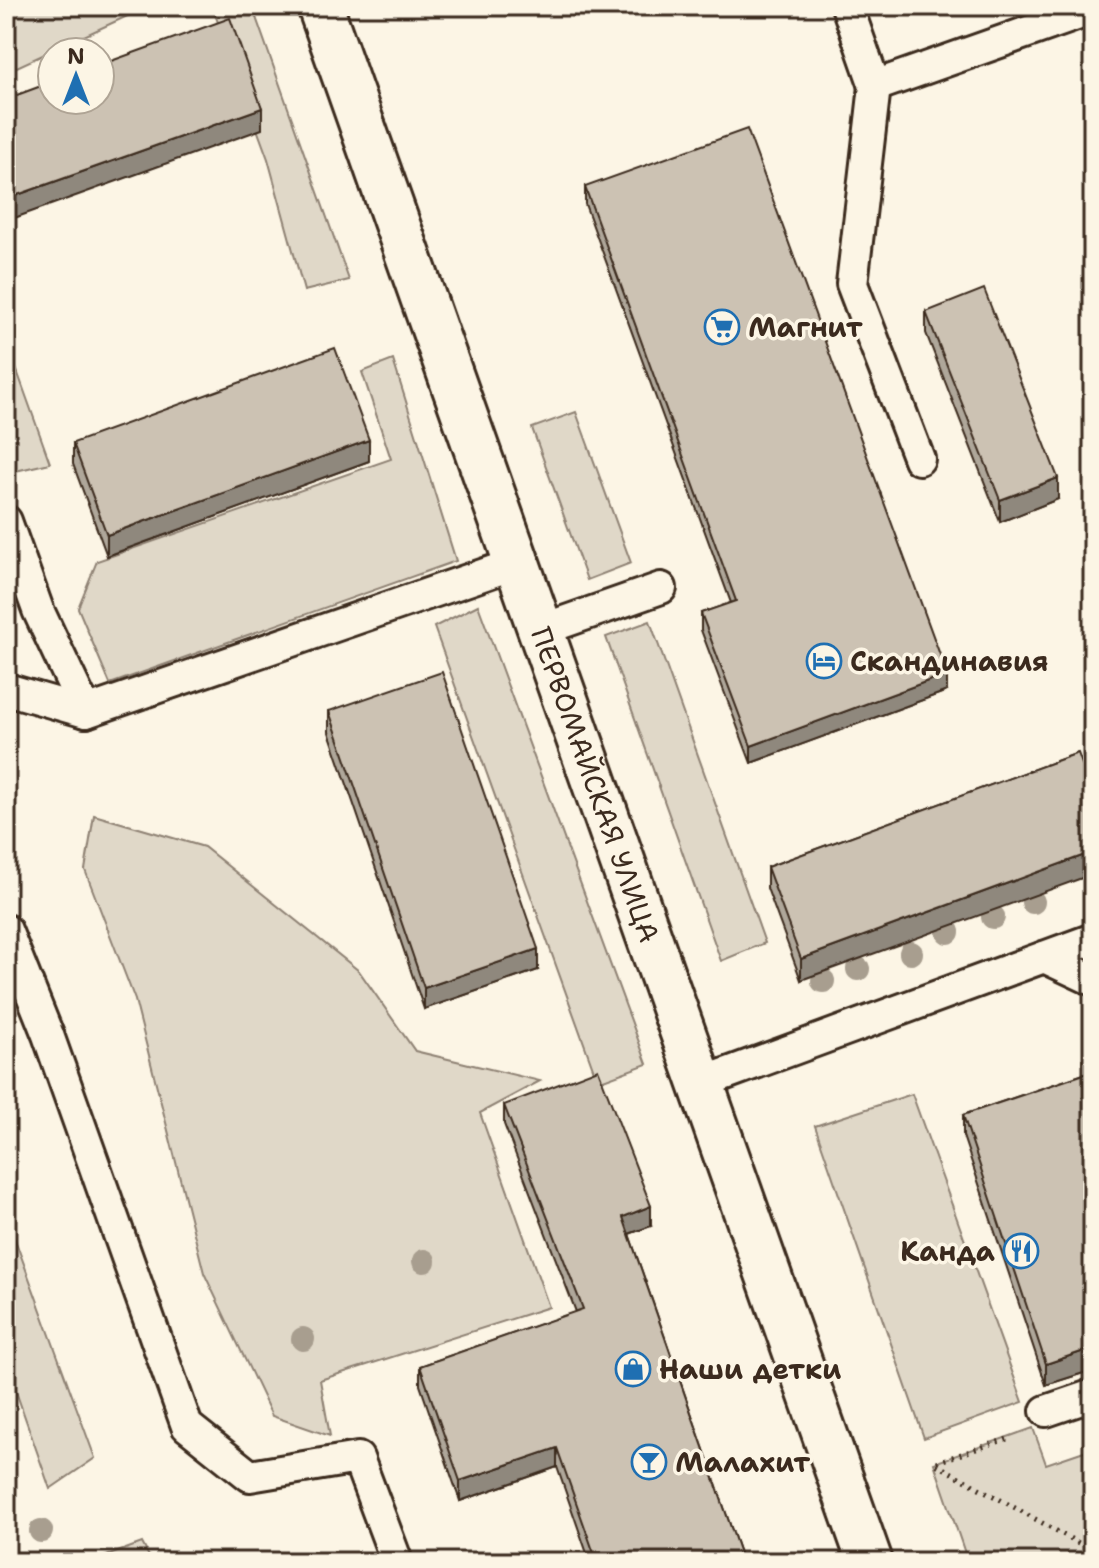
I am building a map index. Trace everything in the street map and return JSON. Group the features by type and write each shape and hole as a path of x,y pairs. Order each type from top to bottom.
{"main road":[{"name":"ПЕРВОМАЙСКАЯ УЛИЦА","path":"320,6 870,1562"}],"lane":[{"path":"847,6 875,86 852,284 919,459"},
{"path":"875,86 1093,9"},
{"path":"6,521 38,610 86,712"},
{"path":"6,689 86,712 517,563"},
{"path":"541,630 661,588"},
{"path":"6,930 48,1035 187,1426 250,1476 358,1458 397,1562"},
{"path":"701,1083 1093,939"},
{"path":"1044,957 1093,980"},
{"path":"1046,1411 1093,1395"}],"path":[{"path":"1021,1435 934,1463 1093,1551"}],"shaded area":[{"path":"6,6 149,6 84,36 36,36 36,58 6,72"},
{"path":"212,6 252,6 349,280 304,291 268,159"},
{"path":"6,340 50,463 11,472 6,458"},
{"path":"393,360 456,561 110,684 78,608 97,561 391,459 362,372"},
{"path":"576,412 631,563 587,580 532,428"},
{"path":"478,605 647,1064 598,1082 434,627"},
{"path":"650,621 765,943 721,961 606,637"},
{"path":"94,815 204,847 359,971 415,1051 540,1081 480,1113 549,1307 320,1380 330,1436 272,1416 204,1273 135,1000 85,870"},
{"path":"912,1094 1023,1402 924,1438 815,1126"},
{"path":"6,1215 95,1458 50,1489 6,1363"},
{"path":"1033,1428 1046,1464 1093,1448 1093,1562 968,1562 934,1463"},
{"path":"142,1543 152,1562 90,1562"}],"building":[{"path":"230,18 262,108 6,199 6,99 36,88 36,116 116,116 116,59"},
{"path":"747,129 947,674 751,746 701,613 736,601 585,187"},
{"path":"984,289 1058,478 1000,500 926,312"},
{"path":"335,348 369,440 107,535 73,443"},
{"path":"442,672 538,949 424,988 329,711"},
{"path":"1078,753 1093,794 1093,852 801,959 767,867"},
{"path":"598,1069 651,1206 623,1217 743,1562 597,1562 557,1448 460,1481 420,1366 583,1309 504,1105"},
{"path":"1093,1071 1093,1348 1046,1364 963,1115"}],"place":[{"name":"Магнит","path":"722,327"},
{"name":"Скандинавия","path":"824,661"},
{"name":"Канда","path":"1021,1251"},
{"name":"Наши детки","path":"633,1369"},
{"name":"Малахит","path":"649,1462"}]}
